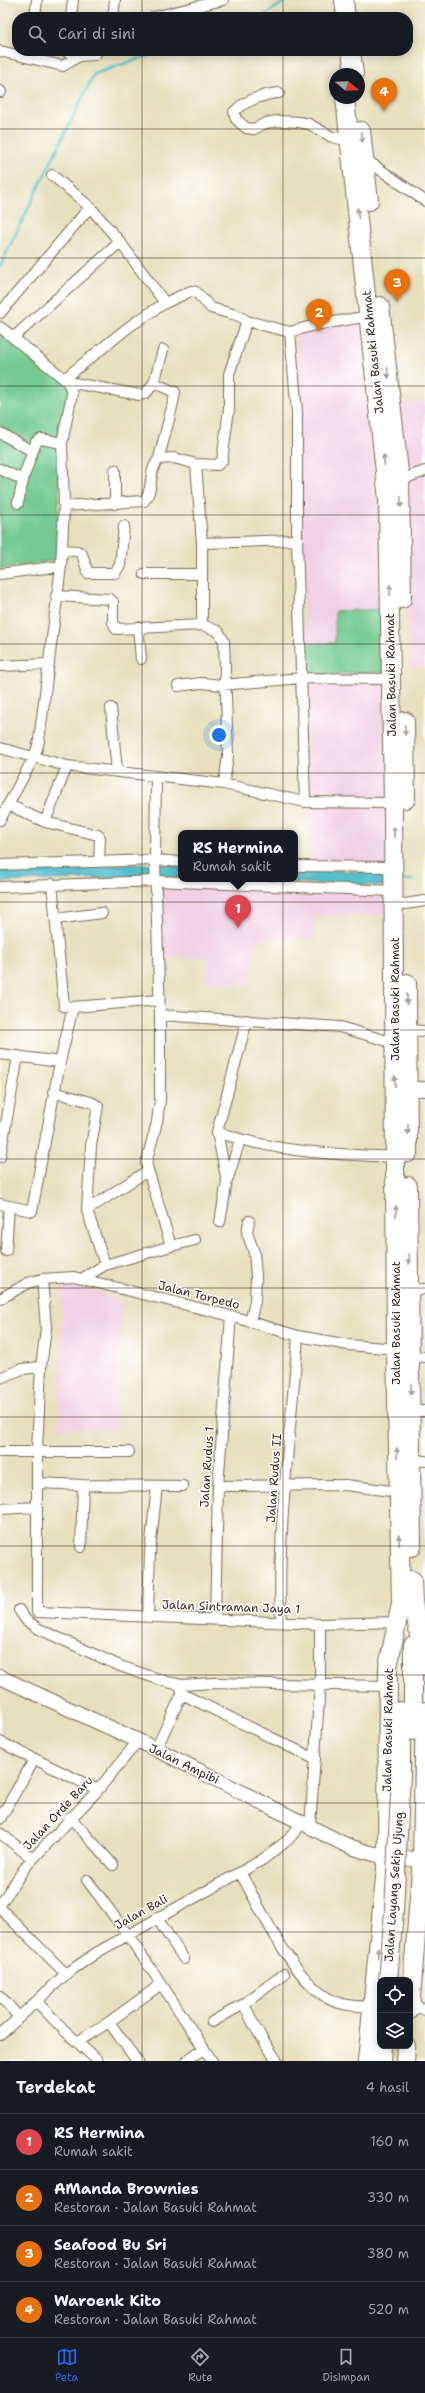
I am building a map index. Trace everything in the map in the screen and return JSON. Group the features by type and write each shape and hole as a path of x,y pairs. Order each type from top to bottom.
{"highway":[{"path":"334,0 335,12"},
{"path":"344,0 345,12"},
{"path":"340,56 341,68"},
{"path":"351,56 353,68"},
{"name":"Jalan Basuki Rahmat","path":"346,104 370,316 388,500 393,804 400,894 416,1030 417,1290 398,1492 407,1602 425,1666"},
{"name":"Jalan Basuki Rahmat","path":"358,104 400,480 398,870"},
{"name":"Jalan Basuki Rahmat","path":"367,2061 376,1997 387,1858 388,1667 397,1622 407,1602 418,1460 418,1411 411,1354 396,1157 394,1043 400,894"},
{"name":"Jalan Layang Sekip Ujung","path":"400,1977 416,1771 407,1602"},
{"path":"413,2004 423,1868 424,1832 416,1771 425,1710"},
{"name":"Jalan Layang Sekip Ujung","path":"388,1977 394,1911 416,1771"},
{"path":"387,1818 396,1834 406,1840 416,1838 424,1832"},
{"path":"383,1902 392,1888 401,1881 410,1884 419,1909"},
{"path":"381,2061 382,2049"},
{"path":"392,2061 394,2049"},
{"path":"405,2061 406,2049"}],"street":[{"path":"36,12 37,0"},
{"path":"72,12 73,0"},
{"path":"114,12 115,0"},
{"path":"174,12 223,0"},
{"path":"0,51 12,54"},
{"path":"21,56 63,66 79,56"},
{"path":"279,92 268,94 238,107 234,112 236,119 242,126 254,129 266,123 304,123 322,133 350,141"},
{"path":"365,159 425,201"},
{"path":"52,175 90,207 120,242 165,303"},
{"path":"0,313 90,207"},
{"path":"14,338 120,242"},
{"path":"66,380 114,337 165,303 194,291 211,308 239,316 247,321 290,332 315,325 370,316"},
{"path":"159,459 174,458 196,464 217,465 222,461 228,409 229,374 247,321"},
{"path":"0,327 66,380 140,395 146,393 154,383 163,350"},
{"path":"290,332 297,412 297,540 305,802"},
{"path":"0,820 10,805 34,757 39,741 56,596 61,566 64,506 62,443 72,394 66,380"},
{"path":"64,506 144,501 148,497 152,468 159,459 164,433 176,395 171,389 154,383"},
{"path":"1,436 32,451"},
{"path":"18,503 32,451 38,440 62,443"},
{"path":"196,464 202,543 202,625"},
{"path":"0,469 23,480"},
{"path":"115,470 115,504"},
{"path":"400,480 425,471"},
{"path":"62,550 70,550 82,554 88,573 114,574 120,564 124,526"},
{"path":"202,543 297,540"},
{"path":"0,574 61,566"},
{"path":"144,574 202,574"},
{"path":"56,596 110,599 113,602 114,627 119,629 202,625 213,628 222,635 228,755 224,784"},
{"path":"138,627 140,659"},
{"path":"0,666 49,664"},
{"path":"178,686 202,683 225,685 302,678 392,679"},
{"path":"111,708 117,772"},
{"path":"0,748 68,766 224,784 305,802 393,804"},
{"path":"45,822 68,766"},
{"path":"156,776 155,862 160,1015 160,1100 157,1122 147,1156 147,1171 171,1246"},
{"path":"10,805 45,822 98,835 100,838 98,862"},
{"path":"0,865 98,862 178,862"},
{"path":"298,866 398,870"},
{"path":"0,887 156,879 178,880"},
{"path":"205,882 400,894 425,901"},
{"path":"52,884 64,1006 73,1007 159,1000"},
{"path":"55,919 102,913"},
{"path":"6,1251 4,1205 32,1211 53,1092 73,1007"},
{"path":"160,1015 347,1028 394,1043"},
{"path":"227,1181 217,1132 247,1020"},
{"path":"0,1054 60,1062"},
{"path":"0,1158 18,1056"},
{"path":"53,1092 91,1102 98,1106 91,1146 86,1210 105,1265"},
{"path":"217,1132 240,1140 293,1151 396,1157"},
{"path":"220,1222 227,1181 240,1140"},
{"path":"86,1210 147,1171"},
{"path":"249,1221 247,1233 254,1252 256,1276 255,1301 250,1322"},
{"path":"83,1278 105,1265 195,1240"},
{"name":"Jalan Torpedo","path":"0,1299 28,1283 42,1279 83,1278 232,1316 298,1336 411,1354"},
{"path":"0,1509 37,1508 37,1451 41,1367 46,1328 42,1279"},
{"name":"Jalan Rudus 1","path":"215,1619 218,1486 232,1316"},
{"name":"Jalan Rudus II","path":"281,1622 280,1593 286,1485 298,1336"},
{"path":"0,1378 22,1370 41,1367"},
{"path":"0,1452 129,1452"},
{"path":"38,1483 83,1486 182,1486"},
{"path":"218,1486 346,1485 398,1492"},
{"path":"81,1547 83,1486"},
{"path":"148,1617 150,1552 157,1486"},
{"name":"Jalan Sintraman Jaya 1","path":"37,1508 37,1612 320,1624 397,1622"},
{"path":"19,1610 26,1620 39,1629 120,1666 182,1689 315,1759"},
{"path":"306,1825 315,1759 320,1685 320,1624"},
{"name":"Jalan Ampibi","path":"0,1678 156,1749 306,1825 367,1853 423,1868"},
{"path":"182,1689 213,1683 388,1686"},
{"path":"156,1749 182,1689"},
{"name":"Jalan Orde Baru","path":"0,1905 33,1859 98,1790 138,1741"},
{"path":"0,1742 34,1760 98,1790"},
{"path":"0,1819 34,1760"},
{"path":"70,1818 113,1865"},
{"name":"Jalan Bali","path":"0,2035 18,2016 37,2002 66,1974 96,1953 240,1872 280,1847 295,1832 306,1825"},
{"path":"0,1833 33,1859"},
{"path":"240,1872 293,1963 306,1979 326,1997 336,2002 376,1997"},
{"path":"87,1880 129,1934 160,1985 212,2061"},
{"path":"0,1908 66,1974"},
{"path":"157,1918 184,1959"},
{"path":"212,2022 244,2004 284,1974"},
{"path":"78,2042 109,2022 160,1985"},
{"path":"0,1996 18,2016"},
{"path":"37,2002 98,2061"},
{"path":"244,2004 256,2029 277,2061"},
{"path":"109,2022 137,2061"},
{"path":"186,2061 204,2048"}],"shaded area":[{"path":"362,321 383,490 391,866 310,862 296,333"},
{"path":"425,401 425,667 409,668 403,478 397,404"},
{"path":"160,884 391,893 391,916 315,916 315,939 258,940 250,984 207,983 209,958 161,958"},
{"path":"63,1284 96,1291 123,1301 116,1430 59,1428"},
{"path":"418,1465 425,1465 425,1762 424,1546"}],"green space":[{"path":"0,329 72,388 60,440 57,560 0,569"},
{"path":"385,609 386,672 304,675 303,644 335,643 335,611"}],"water":[{"path":"152,864 153,876 0,882 0,868"},
{"path":"158,864 178,865 178,878 159,877"},
{"path":"298,869 389,873 389,886 283,882 298,882"}],"waterway":[{"path":"269,12 287,0"},
{"path":"0,266 94,74 147,56"},
{"path":"400,880 415,880"}],"place":[{"name":"Waroenk Kito","path":"384,111"},
{"name":"Seafood Bu Sri","path":"397,302"},
{"name":"AManda Brownies","path":"319,332"},
{"name":"RS Hermina","path":"238,928"}]}
